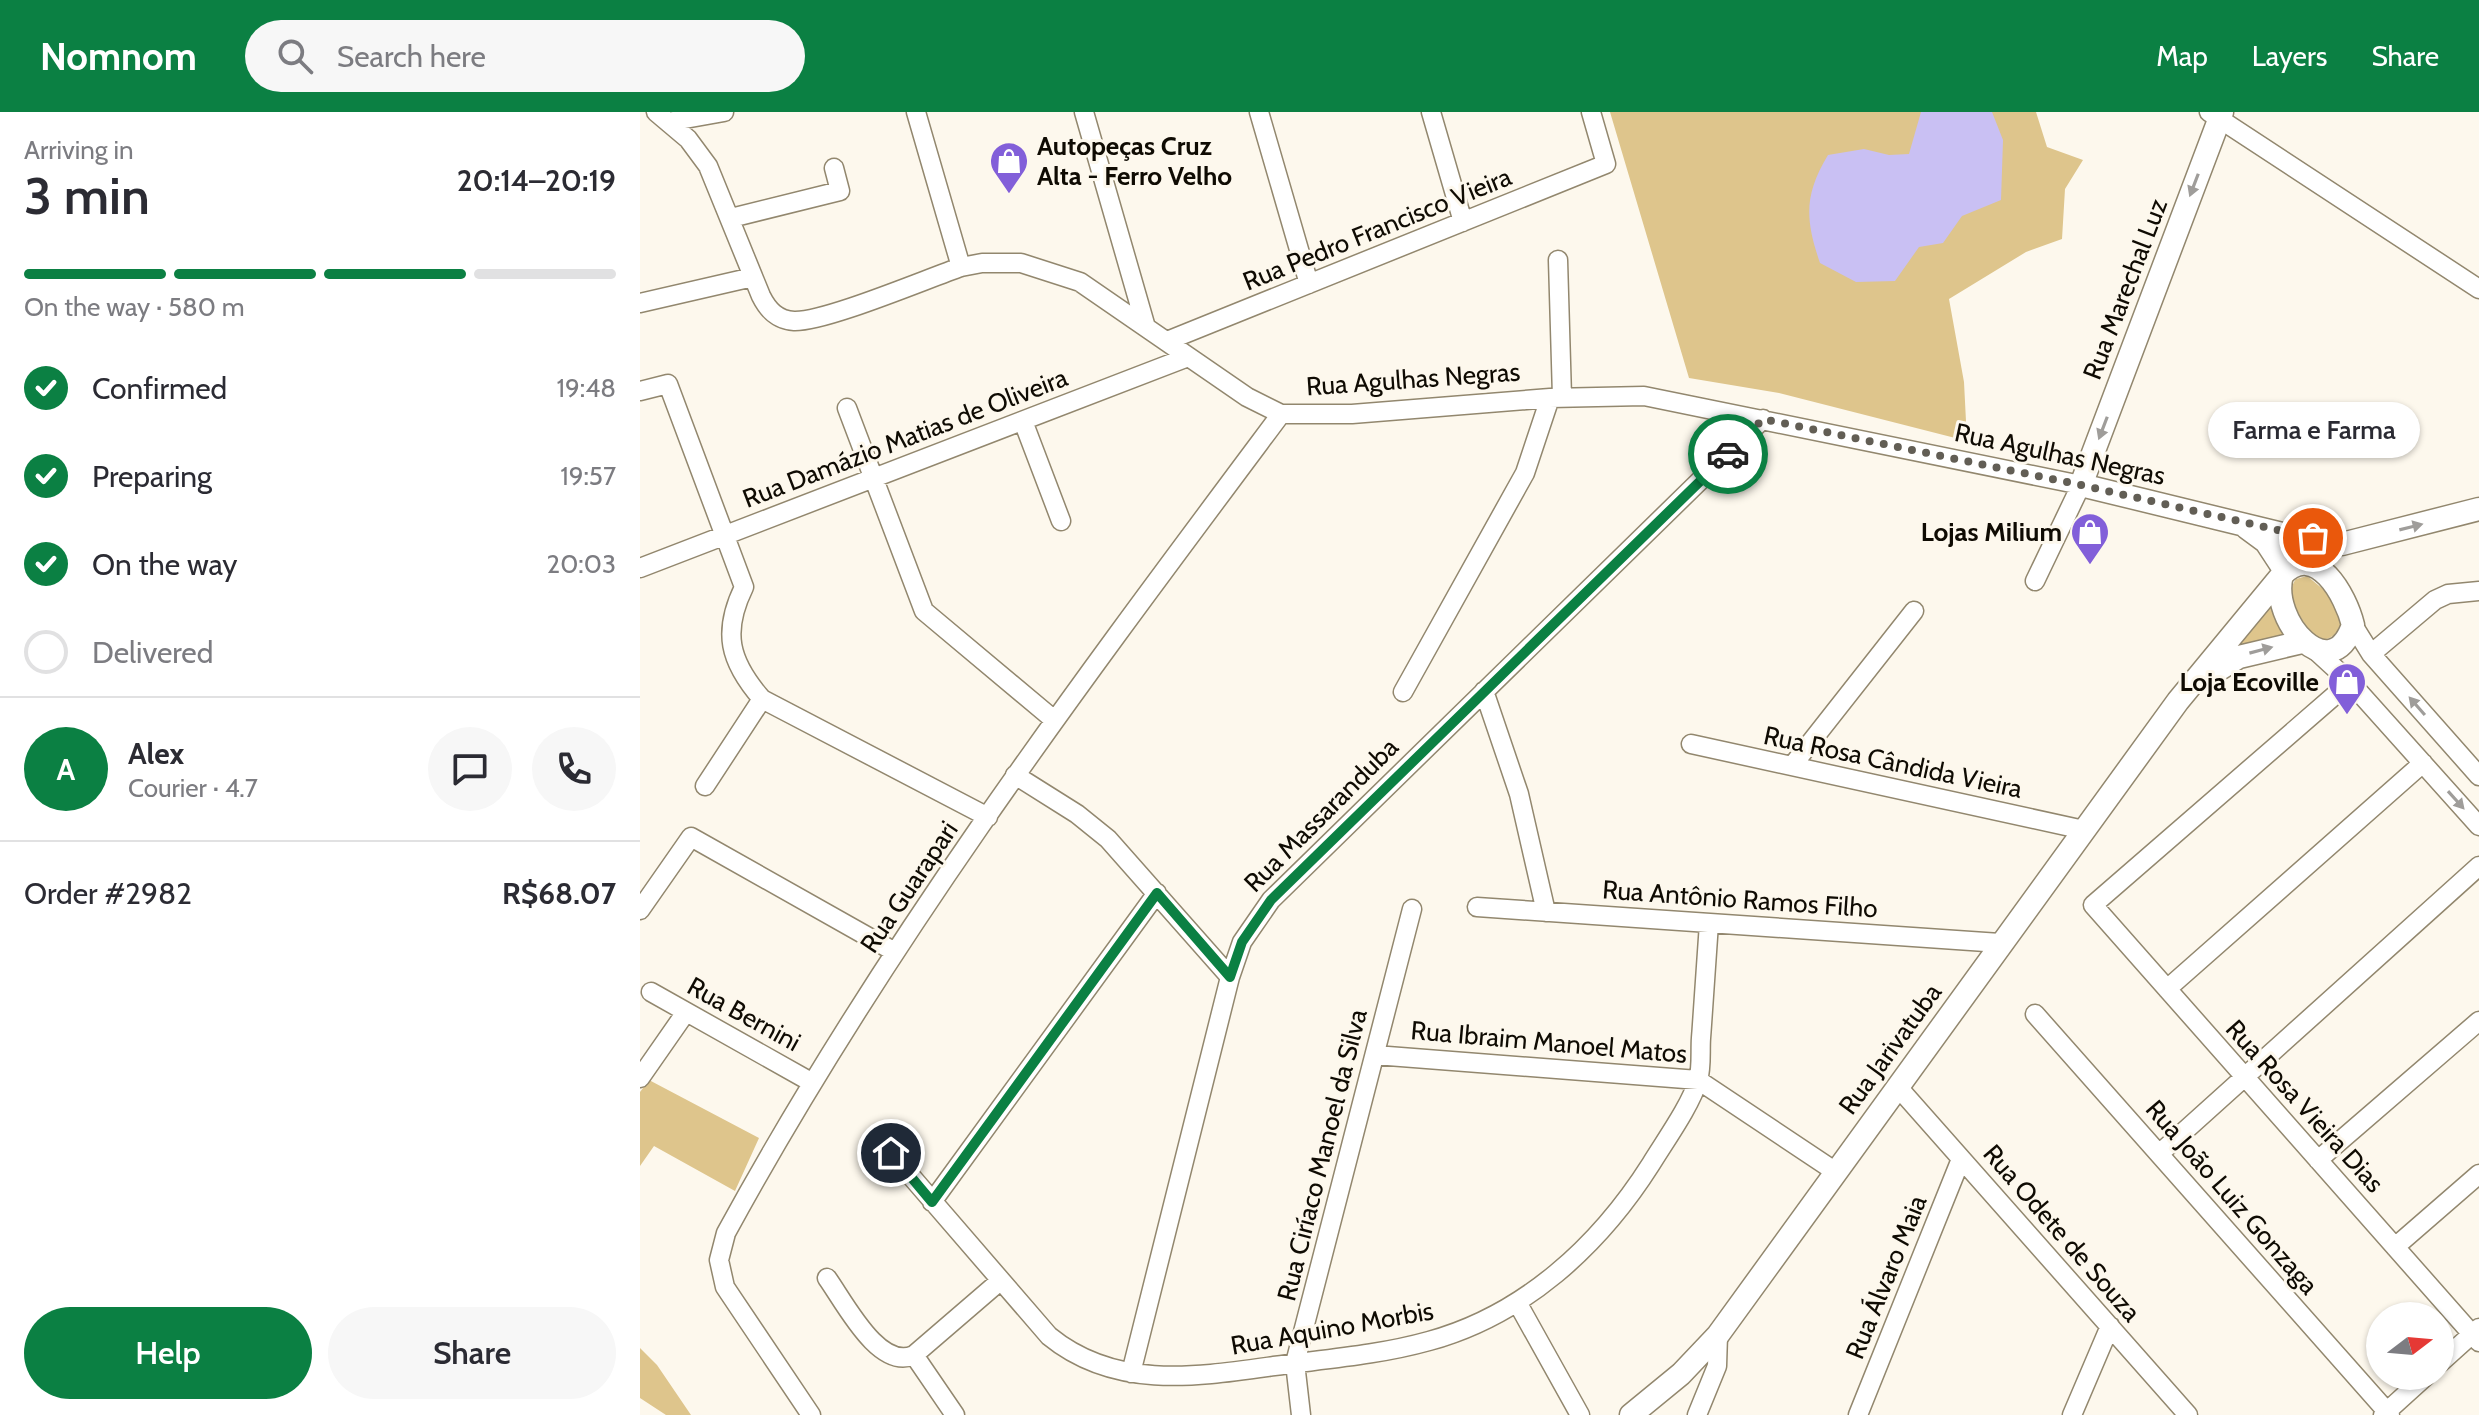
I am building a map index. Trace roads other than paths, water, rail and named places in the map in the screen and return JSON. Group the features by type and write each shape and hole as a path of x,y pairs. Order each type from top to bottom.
{"main road":[{"name":"Rua Marechal Luz","path":"2081,485 2217,114"},
{"name":"Rua Agulhas Negras","path":"2081,485 2282,534 2334,542"},
{"name":"Rua Jarivatuba","path":"1631,1415 1670,1383 1718,1335 2178,701 2304,569 2334,542 2479,509"},
{"name":"Rua Agulhas Negras","path":"2239,524 2304,569"},
{"name":"Rua Agulhas Negras","path":"2282,534 2304,569"},
{"name":"Rua Jarivatuba","path":"2304,569 2334,542"},
{"path":"2308,646 2279,597 2304,569 2348,607 2353,625"},
{"name":"Rua Jarivatuba","path":"2178,701 2218,668 2239,657 2308,646 2331,650 2343,644 2353,625"}],"street":[{"path":"662,117 724,112"},
{"path":"916,112 961,267"},
{"path":"1084,112 1145,324"},
{"path":"1259,112 1309,284"},
{"path":"1431,112 1463,222"},
{"name":"Rua Pedro Francisco Vieira","path":"1167,341 1606,164 1591,112"},
{"path":"2217,114 2479,289"},
{"name":"Rua Agulhas Negras","path":"662,117 699,152 731,218 767,307 783,319 811,319 961,267 1003,262 1039,266 1080,282 1247,397 1281,414 1352,414 1556,398 1644,396 2081,485"},
{"path":"731,218 840,191 834,168"},
{"path":"1403,692 1525,473 1556,398 1558,260"},
{"path":"640,303 753,277"},
{"name":"Rua Damázio Matias de Oliveira","path":"640,568 1188,357"},
{"path":"640,391 668,384 744,587 734,607 730,638 742,672 762,699 988,817"},
{"path":"847,408 924,611 1053,719"},
{"name":"Rua Guarapari","path":"811,1415 725,1287 719,1260 726,1233 811,1082 895,952 1053,719 1281,414"},
{"name":"Rua Massaranduba","path":"1131,1373 1230,977 1242,942 1271,900 1763,419"},
{"path":"1023,421 1061,521"},
{"path":"2035,581 2081,485"},
{"path":"2371,654 2435,600 2448,594 2479,591"},
{"path":"1792,766 1914,611"},
{"path":"2353,625 2371,654 2479,776"},
{"path":"2308,646 2350,682 2479,826"},
{"name":"Rua Rosa Vieira Dias","path":"2350,682 2093,905 2395,1247 2477,1335"},
{"path":"1484,691 1519,794 1546,912"},
{"path":"705,786 762,699"},
{"name":"Rua Rosa Cândida Vieira","path":"1691,744 2084,830"},
{"path":"2167,989 2423,763"},
{"path":"1015,775 1095,827 1230,977"},
{"path":"640,910 691,837 895,952"},
{"path":"2159,1154 2479,866"},
{"path":"932,1202 1157,893"},
{"name":"Rua Antônio Ramos Filho","path":"1477,907 2000,943"},
{"name":"Rua Ciríaco Manoel da Silva","path":"1301,1415 1295,1363 1412,909"},
{"name":"Rua Aquino Morbis","path":"891,1153 1000,1281 1061,1346 1088,1361 1131,1373 1191,1377 1429,1341 1473,1325 1517,1302 1587,1247 1620,1210 1698,1080 1709,923"},
{"name":"Rua Bernini","path":"651,992 811,1082"},
{"path":"640,1078 686,1012"},
{"name":"Rua João Luiz Gonzaga","path":"2035,1014 2387,1414"},
{"path":"2318,1160 2479,1021"},
{"name":"Rua Ibraim Manoel Matos","path":"1375,1055 1698,1080 1836,1172"},
{"name":"Rua Odete de Souza","path":"1897,1086 2188,1415"},
{"name":"Rua Álvaro Maia","path":"1858,1415 1961,1159"},
{"path":"2395,1247 2479,1174"},
{"path":"827,1278 883,1352 895,1359 914,1355 1000,1281"},
{"path":"1517,1302 1580,1415"},
{"path":"2072,1415 2110,1326"},
{"path":"1697,1415 1717,1366 1718,1335"},
{"path":"2454,1352 2477,1335"},
{"path":"914,1355 955,1415"},
{"path":"2387,1414 2412,1390"}],"place":[{"name":"Autopeças Cruz Alta - Ferro Velho","path":"1009,195"},
{"name":"Farma e Farma","path":"2313,538"},
{"name":"Lojas Milium","path":"2090,566"},
{"name":"Loja Ecoville","path":"2347,716"}]}
